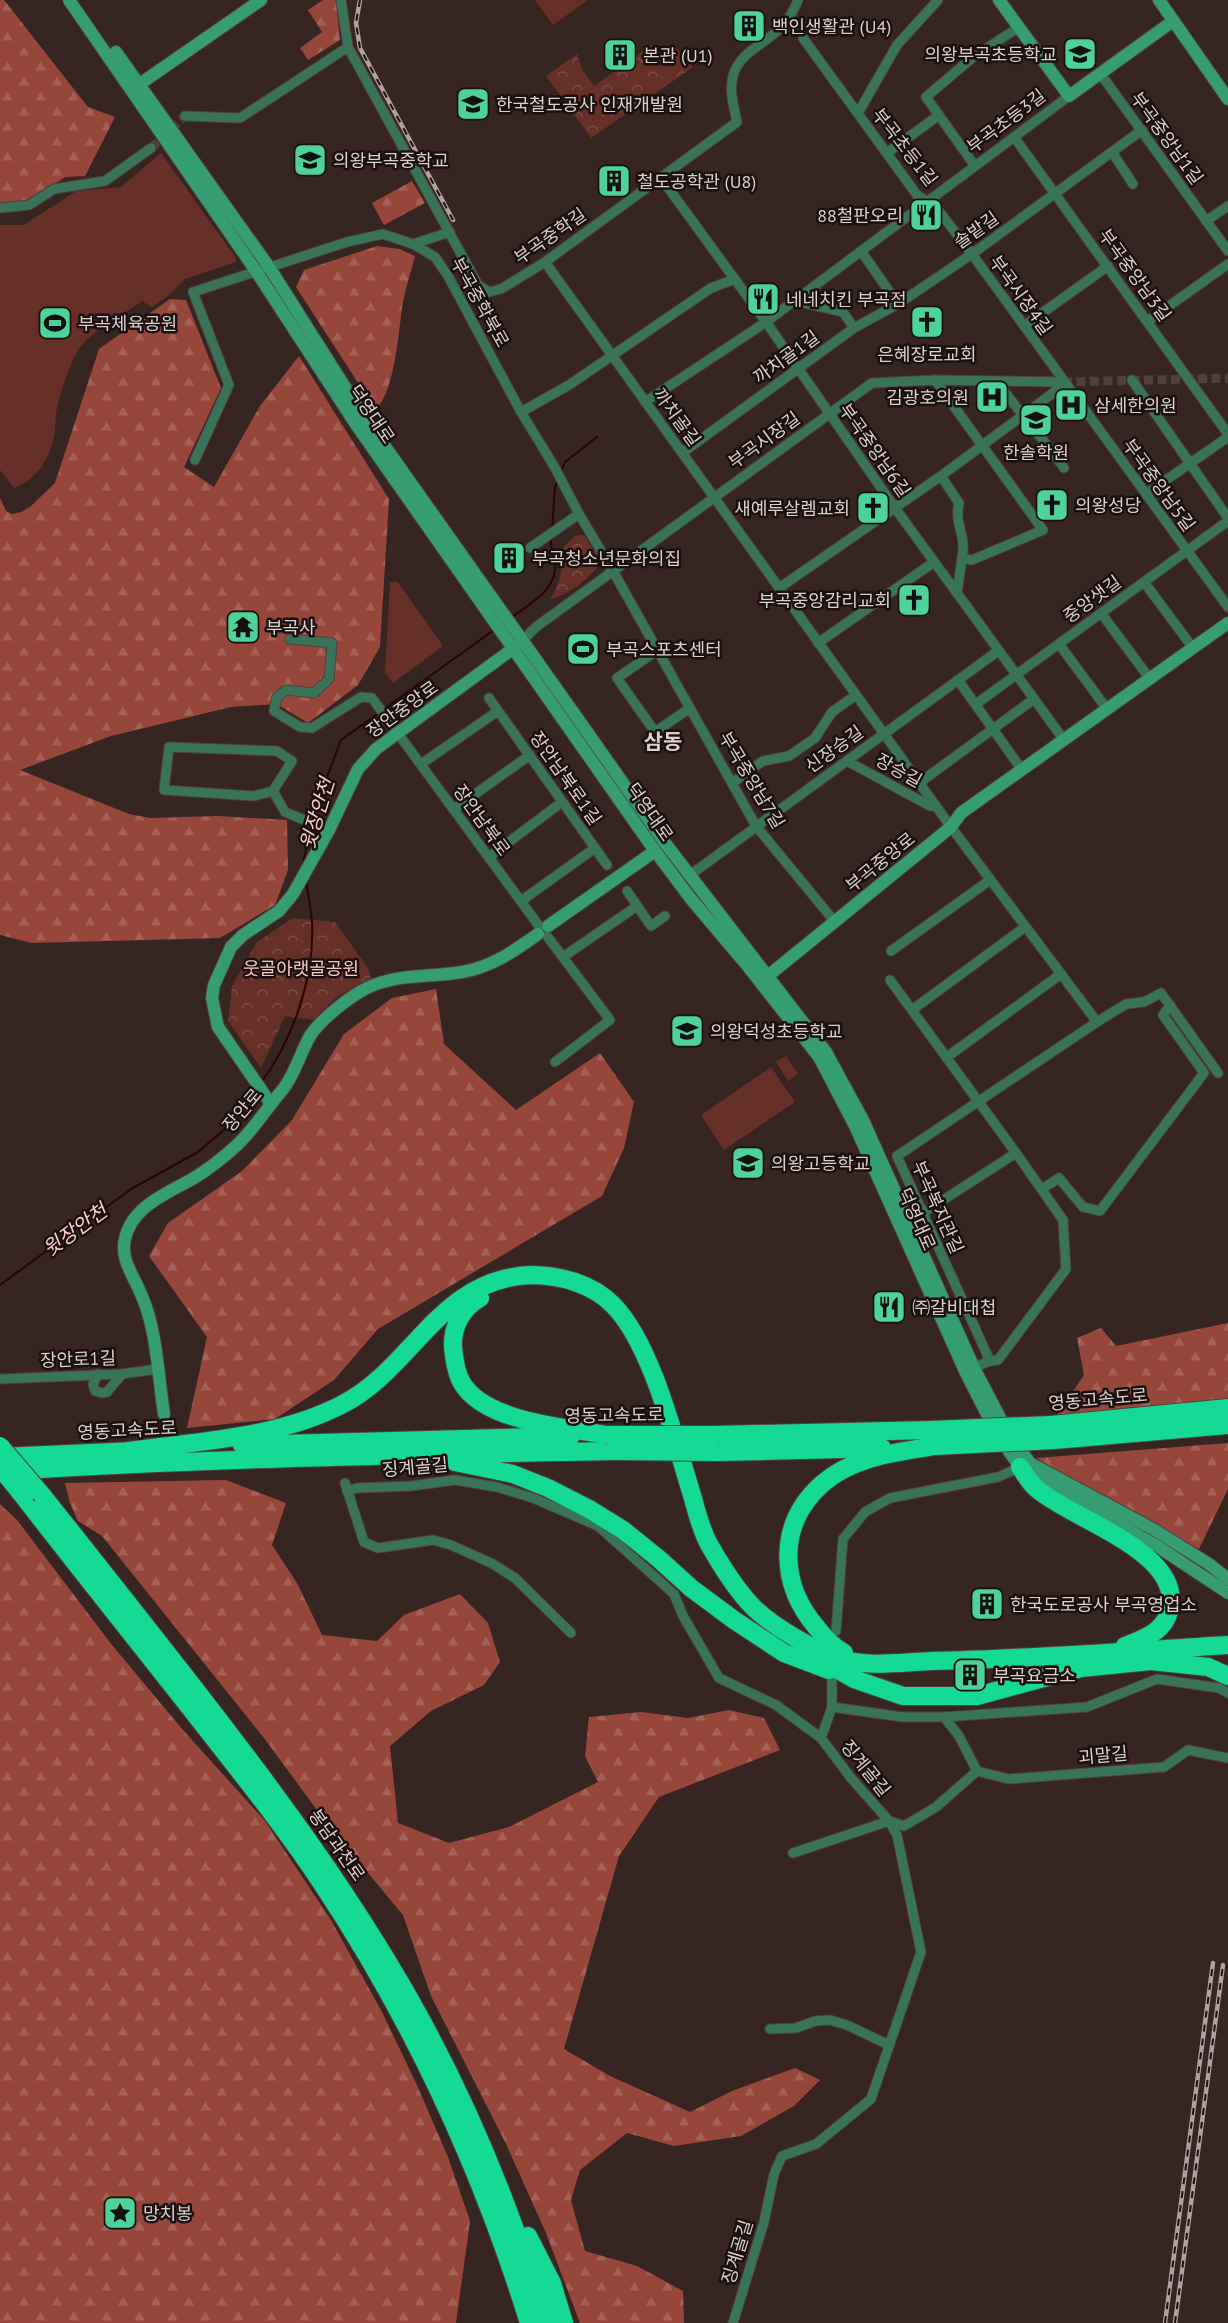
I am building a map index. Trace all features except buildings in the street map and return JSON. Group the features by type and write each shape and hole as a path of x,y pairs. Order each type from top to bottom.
{"highway":[{"path":"129,1451 262,1432 314,1418 346,1403 372,1385 400,1360 423,1331 452,1305 472,1292 498,1280 530,1275 556,1277 589,1287 613,1305 633,1332 664,1405 708,1543 754,1608 793,1636 838,1658 863,1663 975,1660 1228,1645"},
{"path":"609,1443 504,1413 479,1402 462,1383 454,1359 452,1335 461,1315 477,1299 502,1287 530,1283 557,1284 587,1295 609,1311 627,1337 656,1406 701,1547 725,1583 752,1615 791,1643 854,1679"},
{"name":"영동고속도로","path":"1052,1432 1228,1408"},
{"name":"영동고속도로","path":"0,1457 265,1444 717,1444 933,1438 1228,1425"},
{"path":"863,1663 839,1650 809,1620 795,1593 789,1572 789,1538 801,1509 823,1483 868,1458 933,1438"},
{"name":"영동고속도로","path":"0,1472 118,1464 393,1455 609,1443"},
{"name":"봉담과천로","path":"0,1446 33,1496 263,1801 323,1885 368,1959 416,2041 464,2144 511,2263 529,2323"},
{"path":"393,1455 474,1465 513,1474 548,1488 590,1509 623,1530 691,1588 784,1653 903,1696 976,1696 1081,1668 1228,1652"},
{"path":"1025,1465 1036,1489 1145,1555 1162,1571 1169,1584 1172,1597 1163,1627 1114,1651"},
{"name":"봉담과천로","path":"0,1467 33,1496 132,1606 277,1796 338,1881 409,1997 437,2050 484,2150 526,2258 546,2323"},
{"path":"1151,1661 1208,1667 1228,1676"},
{"path":"484,2150 552,2283 564,2323"}],"street":[{"name":"덕영대로","path":"69,0 269,267 362,414 516,640 655,851 691,899 764,979 826,1052 863,1120 997,1434 1025,1465 1228,1593"},
{"name":"덕영대로","path":"78,0 355,423 501,618"},
{"path":"135,87 261,0"},
{"name":"부곡중학길","path":"341,0 348,47 478,285 489,292 501,290 545,262 736,122 731,87 733,75 739,63 749,52 784,26 798,0"},
{"name":"부곡초등1길","path":"858,113 897,45 938,0"},
{"path":"999,0 1069,96"},
{"path":"1159,0 1228,99"},
{"name":"부곡초등3길","path":"645,402 766,322 1173,21"},
{"path":"975,166 926,97 972,58 1019,27"},
{"name":"부곡초등1길","path":"803,38 917,195 927,201"},
{"path":"185,116 240,118 348,47"},
{"name":"부곡중앙남1길","path":"1100,73 1228,251"},
{"path":"887,153 939,115"},
{"name":"솔밭길","path":"854,328 898,304 972,254 1142,130"},
{"name":"부곡중앙남3길","path":"1014,137 1228,435"},
{"path":"0,208 29,205 54,189 105,181 151,148"},
{"path":"1112,152 1133,184"},
{"name":"부곡중앙남6길","path":"661,178 766,322 895,508 1064,740"},
{"name":"부곡시장4길","path":"927,201 935,206 972,254 1063,382"},
{"path":"1206,221 1228,206"},
{"path":"413,244 450,232"},
{"name":"부곡중학북로","path":"195,459 229,385 193,292 347,242 383,234 413,244 435,257 448,276 579,514"},
{"path":"861,251 898,304"},
{"name":"까치골길","path":"545,262 818,643"},
{"path":"1148,321 1228,264"},
{"path":"1024,326 1108,266"},
{"path":"522,412 569,385 711,288 735,279"},
{"name":"까치골1길","path":"682,453 854,328 843,312 795,301"},
{"path":"934,380 1043,530 972,560 962,558"},
{"name":"부곡시장길","path":"516,640 872,383 934,380 1063,382"},
{"path":"1132,380 1228,519"},
{"path":"998,382 1021,416 1039,434 1064,468"},
{"path":"779,588 940,476 1053,393 1063,382"},
{"name":"부곡중앙남5길","path":"1063,382 1228,607"},
{"path":"1146,494 1228,435"},
{"path":"940,476 959,502 956,521 963,534 965,546 957,593"},
{"path":"530,548 579,514 613,571"},
{"name":"중앙샛길","path":"976,704 1228,519"},
{"path":"818,643 934,562"},
{"name":"부곡중앙남7길","path":"613,571 756,826 834,922"},
{"path":"1144,582 1193,648"},
{"path":"1101,613 1149,679"},
{"name":"부곡중앙로","path":"764,979 951,827 961,813 1228,623"},
{"name":"장안남북로","path":"290,639 332,644 329,679 314,693 286,690 276,697 274,711 300,727 312,728 361,697 372,698 610,1020 555,1062"},
{"name":"덕영대로","path":"516,640 764,979"},
{"name":"장안중앙로","path":"268,1100 218,1027 212,998 214,985 231,947 243,935 279,911 293,894 312,862 323,828 358,769 395,728 516,640"},
{"name":"장승길","path":"818,643 951,827"},
{"path":"1059,644 1107,709"},
{"path":"658,650 617,678 655,732 690,708"},
{"name":"신장승길","path":"690,875 998,651"},
{"path":"958,680 1022,770"},
{"path":"732,783 763,762 789,756 815,738 832,712 856,695"},
{"name":"장안남북로1길","path":"489,698 607,865"},
{"path":"919,783 1034,699"},
{"path":"421,764 498,711"},
{"path":"169,747 277,751 292,761 273,791 254,796 164,790 169,747"},
{"path":"454,808 530,755"},
{"name":"장승길","path":"847,761 930,806 936,806"},
{"path":"273,791 285,812 323,828"},
{"path":"489,857 562,802"},
{"path":"951,827 1096,1022"},
{"path":"521,901 595,848"},
{"name":"장안로","path":"164,1414 151,1320 141,1293 128,1272 124,1242 129,1227 140,1213 162,1195 195,1178 236,1146 255,1127 268,1100 286,1086 310,1035 327,1017 363,990 385,980 461,973 504,959 655,851"},
{"path":"891,951 990,880"},
{"path":"627,891 651,926 665,916"},
{"path":"563,957 637,906"},
{"path":"912,1010 1025,927"},
{"path":"947,1057 1061,974"},
{"path":"890,980 979,1101 1062,1220 1066,1269 998,1360 970,1370"},
{"path":"979,1101 1126,1004 1144,1002 1161,993 1218,1073"},
{"path":"1042,1189 1059,1178 1083,1208 1100,1211 1204,1073 1163,1015 1170,1005"},
{"name":"부곡복지관길","path":"979,1101 897,1156 990,1361"},
{"path":"923,1213 1016,1153"},
{"name":"장안로1길","path":"0,1378 122,1374 157,1369"},
{"path":"98,1374 93,1384 95,1391 102,1394 107,1392 122,1374"},
{"name":"덕영대로","path":"1025,1465 1153,1529 1209,1564 1228,1579"},
{"path":"836,1631 843,1539 865,1512 890,1498 998,1477 1025,1465"},
{"name":"징계골길","path":"571,1633 515,1578 493,1564 451,1545 433,1540 378,1548 364,1542 346,1487 411,1486 455,1480 497,1487 533,1498 598,1526 674,1594 683,1616 719,1678 776,1705 821,1738 851,1778 889,1821 897,1835 921,1952 871,2099 816,2144 782,2156 774,2174 764,2222 733,2323"},
{"path":"821,1738 832,1707 832,1679"},
{"path":"832,1707 902,1717 944,1717 1087,1707 1157,1679 1220,1688 1228,1693"},
{"path":"793,1853 889,1821 904,1826 936,1807 977,1771 959,1736 944,1717"},
{"name":"괴말길","path":"977,1771 1009,1779 1164,1767 1188,1750 1228,1758"},
{"path":"770,2029 796,2028 815,2020 830,2020 847,2025 888,2045"}],"green space":[{"path":"0,0 4,0 88,107 115,117 85,176 65,177 28,202 0,205"},
{"path":"323,0 336,0 340,40 308,60 300,48 322,32 308,10"},
{"path":"535,0 588,0 553,25"},
{"path":"652,45 649,64 673,67 675,46 693,67 591,138 546,76 577,54 582,69 594,86"},
{"name":"부곡체육공원","path":"161,153 236,258 236,262 185,279 168,296 152,307 142,301 98,331 82,345 63,387 56,411 54,436 49,453 41,468 29,480 14,488 0,470 0,225 24,225 76,191 121,187"},
{"path":"412,181 425,203 384,225 372,203"},
{"path":"377,246 399,249 415,256 403,302 392,375 382,402 375,409 296,287 304,270"},
{"path":"170,299 186,300 221,388 184,467 214,487 260,406 299,356 389,499 380,647 358,685 308,723 277,704 231,707 111,736 20,770 129,814 150,818 218,816 287,820 288,870 275,905 220,938 32,943 0,935 0,498 6,511 12,514 21,512 30,507 55,483 99,349"},
{"path":"584,535 601,562 592,574 578,585 550,599 560,576 562,564 560,551 574,536"},
{"path":"390,582 398,582 443,646 393,683 385,673"},
{"name":"웃골아랫골공원","path":"293,918 335,922 369,970 371,979 338,996 313,1020 285,1016 261,1068 228,1021 232,986 257,942"},
{"path":"436,989 444,1044 516,1110 600,1053 634,1102 624,1148 602,1196 378,1329 334,1380 275,1419 187,1428 207,1337 149,1256 168,1223 242,1171 292,1120 344,1034 392,998"},
{"path":"786,1056 798,1074 788,1081 776,1062"},
{"path":"771,1067 795,1102 724,1150 701,1115"},
{"path":"1228,1323 1228,1401 1057,1415 1084,1375 1077,1338 1101,1328 1116,1346"},
{"path":"1228,1443 1228,1489 1197,1553 1036,1458"},
{"path":"226,1480 286,1503 272,1545 297,1583 322,1635 377,1641 404,1615 460,1594 488,1623 500,1662 484,1685 431,1711 390,1746 398,1823 449,1843 509,1827 598,1782 585,1756 589,1717 641,1712 688,1718 729,1710 764,1718 780,1750 659,1797 619,1856 564,2049 610,2076 690,2112 732,2091 795,2068 820,2080 794,2106 741,2136 674,2146 627,2133 580,2170 571,2200 585,2251 637,2266 683,2291 684,2323 580,2323 546,2233 506,2144 431,1996 403,1915 328,1825 264,1738 102,1536 78,1521 65,1483"},
{"path":"0,1504 17,1520 112,1645 183,1730 265,1821 331,1920 382,2012 416,2083 448,2157 470,2221 456,2323 0,2323"}],"waterway":[{"name":"윗장안천","path":"561,472 565,462 597,437"},
{"name":"윗장안천","path":"552,530 555,487 558,480"},
{"name":"윗장안천","path":"511,618 548,588 555,572 551,539"},
{"name":"윗장안천","path":"384,709 494,630"},
{"name":"윗장안천","path":"311,819 341,740 380,712"},
{"name":"윗장안천","path":"303,866 310,825"},
{"name":"윗장안천","path":"261,1083 283,1047 306,986 312,943 312,917 306,881"},
{"name":"윗장안천","path":"0,1285 131,1189 198,1152 225,1129 256,1090"}],"tunnel":[{"path":"151,148 185,116"},
{"path":"1063,382 1228,378"}],"railway":[{"path":"360,0 356,23 360,48 453,220"},
{"path":"1165,2323 1213,1963"},
{"path":"1175,2323 1223,1965"}],"place":[{"name":"백인생활관 (U4)","path":"749,26"},
{"name":"의왕부곡초등학교","path":"1080,54"},
{"name":"본관 (U1)","path":"620,55"},
{"name":"한국철도공사 인재개발원","path":"473,104"},
{"name":"의왕부곡중학교","path":"310,160"},
{"name":"철도공학관 (U8)","path":"614,181"},
{"name":"88철판오리","path":"926,215"},
{"name":"네네치킨 부곡점","path":"763,299"},
{"name":"은혜장로교회","path":"927,322"},
{"name":"부곡체육공원","path":"55,323"},
{"name":"김광호의원","path":"992,397"},
{"name":"삼세한의원","path":"1071,405"},
{"name":"한솔학원","path":"1036,420"},
{"name":"의왕성당","path":"1052,505"},
{"name":"새예루살렘교회","path":"873,508"},
{"name":"부곡청소년문화의집","path":"509,558"},
{"name":"부곡중앙감리교회","path":"914,600"},
{"name":"부곡사","path":"243,627"},
{"name":"부곡스포츠센터","path":"583,649"},
{"name":"의왕덕성초등학교","path":"687,1031"},
{"name":"의왕고등학교","path":"748,1163"},
{"name":"㈜갈비대첩","path":"889,1307"},
{"name":"한국도로공사 부곡영업소","path":"987,1604"},
{"name":"부곡요금소","path":"970,1675"},
{"name":"망치봉","path":"120,2213"}],"district":[{"name":"삼동","path":"663,741"}]}
